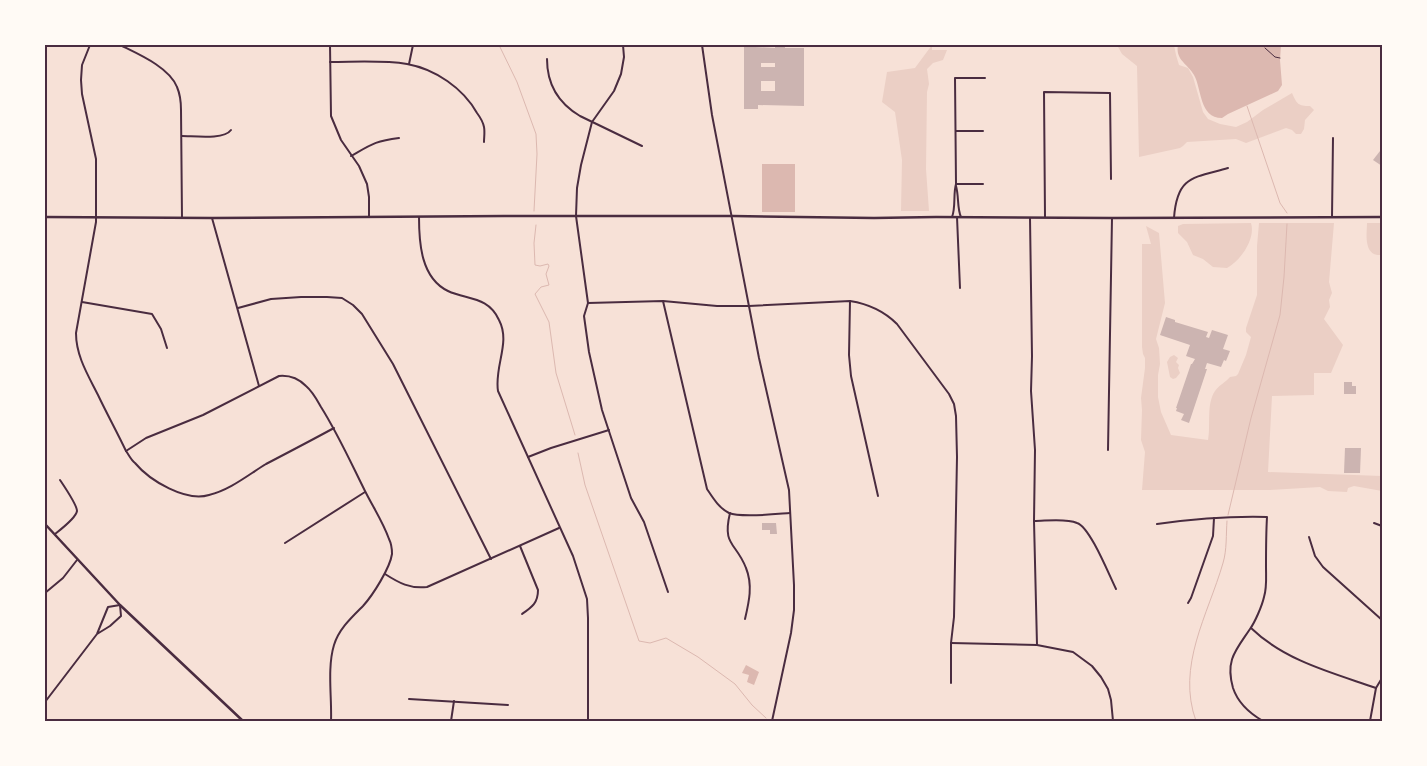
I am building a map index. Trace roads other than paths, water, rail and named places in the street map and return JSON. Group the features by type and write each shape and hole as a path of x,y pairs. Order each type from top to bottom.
{"street":[{"path":"90,45 82,66 81,80 82,94 96,159 96,217 76,333 76,344 78,353 126,451 134,463 148,476 168,488 196,497 208,496 334,428"},
{"path":"120,45 166,71 177,85 180,96 182,136 182,218"},
{"path":"330,45 331,116 341,140 359,166 367,184 369,217"},
{"path":"409,64 413,45"},
{"path":"623,45 624,57 621,74 614,91 592,122 580,165 576,216 588,303 584,316 602,410 631,498 644,522 668,592"},
{"path":"702,45 712,114 759,358 789,490 794,610 786,660 772,721"},
{"path":"547,59 549,80 562,103 592,122 642,146"},
{"path":"330,62 409,64 437,75 452,84 473,106 484,126 484,142"},
{"path":"960,288 959,200 956,184 955,78 985,78"},
{"path":"1045,217 1044,92 1110,93 1111,179"},
{"path":"182,136 222,136 232,130"},
{"path":"955,131 983,131"},
{"path":"351,156 380,140 399,138"},
{"path":"1332,217 1333,138"},
{"path":"1174,218 1176,199 1182,186 1197,177 1228,168"},
{"path":"952,217 954,209 953,194 956,184"},
{"path":"956,184 983,184"},
{"path":"954,209 959,208"},
{"path":"45,217 1382,217"},
{"path":"419,217 422,257 431,276 447,290 474,298 489,306 499,319 504,336 497,371 498,391 573,556 587,599 589,626 588,721"},
{"path":"1030,217 1031,391 1035,472 1034,521 1037,645"},
{"path":"212,218 259,386"},
{"path":"1108,450 1112,218"},
{"path":"238,308 271,299 301,297 342,298 353,305 362,314 394,364 491,559"},
{"path":"588,303 663,301 717,306 749,306 850,301 860,302 888,314 898,324 942,384 954,404 957,427 957,457 951,683"},
{"path":"663,301 705,484 713,499 730,513 746,515 790,513"},
{"path":"850,301 849,355 851,376 878,496"},
{"path":"82,302 152,314 161,329 167,348"},
{"path":"126,451 146,438 203,415 279,376 295,377 307,386 334,428 390,541 392,552 385,574 364,605 342,628 334,644 331,671 331,721"},
{"path":"528,458 551,448 609,430"},
{"path":"54,534 77,512 75,504 60,480"},
{"path":"285,542 365,492"},
{"path":"730,513 728,522 730,542 744,563 749,576 750,596 745,619"},
{"path":"1157,524 1242,516 1266,517 1265,597 1251,628 1242,638 1233,654 1230,670 1235,694 1242,705 1251,714 1263,721"},
{"path":"1188,602 1192,598 1212,536 1214,518"},
{"path":"1034,521 1070,521 1084,527 1116,589"},
{"path":"1374,523 1382,526"},
{"path":"45,524 120,606 243,721"},
{"path":"385,574 400,584 419,588 427,586 559,528"},
{"path":"1309,537 1322,567 1382,620"},
{"path":"520,546 538,590 536,604 522,614"},
{"path":"45,594 63,578 77,560"},
{"path":"45,586 49,590"},
{"path":"45,702 97,634 108,607 120,606"},
{"path":"97,634 121,616 120,606"},
{"path":"1251,628 1272,645 1307,663 1376,688"},
{"path":"951,643 1037,645 1073,652 1092,666 1108,689 1112,700 1113,721"},
{"path":"1370,721 1376,688 1382,678"},
{"path":"409,699 508,705"},
{"path":"451,721 454,701"}],"waterway":[{"path":"499,45 517,82 536,134 537,154 534,211"},
{"path":"1247,106 1280,203 1287,213"},
{"path":"1228,515 1251,418 1280,315 1287,224"},
{"path":"536,225 534,243 535,265 548,264 546,274 549,285 541,287 535,294 549,322 556,373 575,435"},
{"path":"578,453 585,485 639,641 650,643 666,638 698,657 735,684 752,705 766,718"},
{"path":"1196,721 1191,701 1190,680 1192,661 1196,641 1224,558 1227,521"}]}
